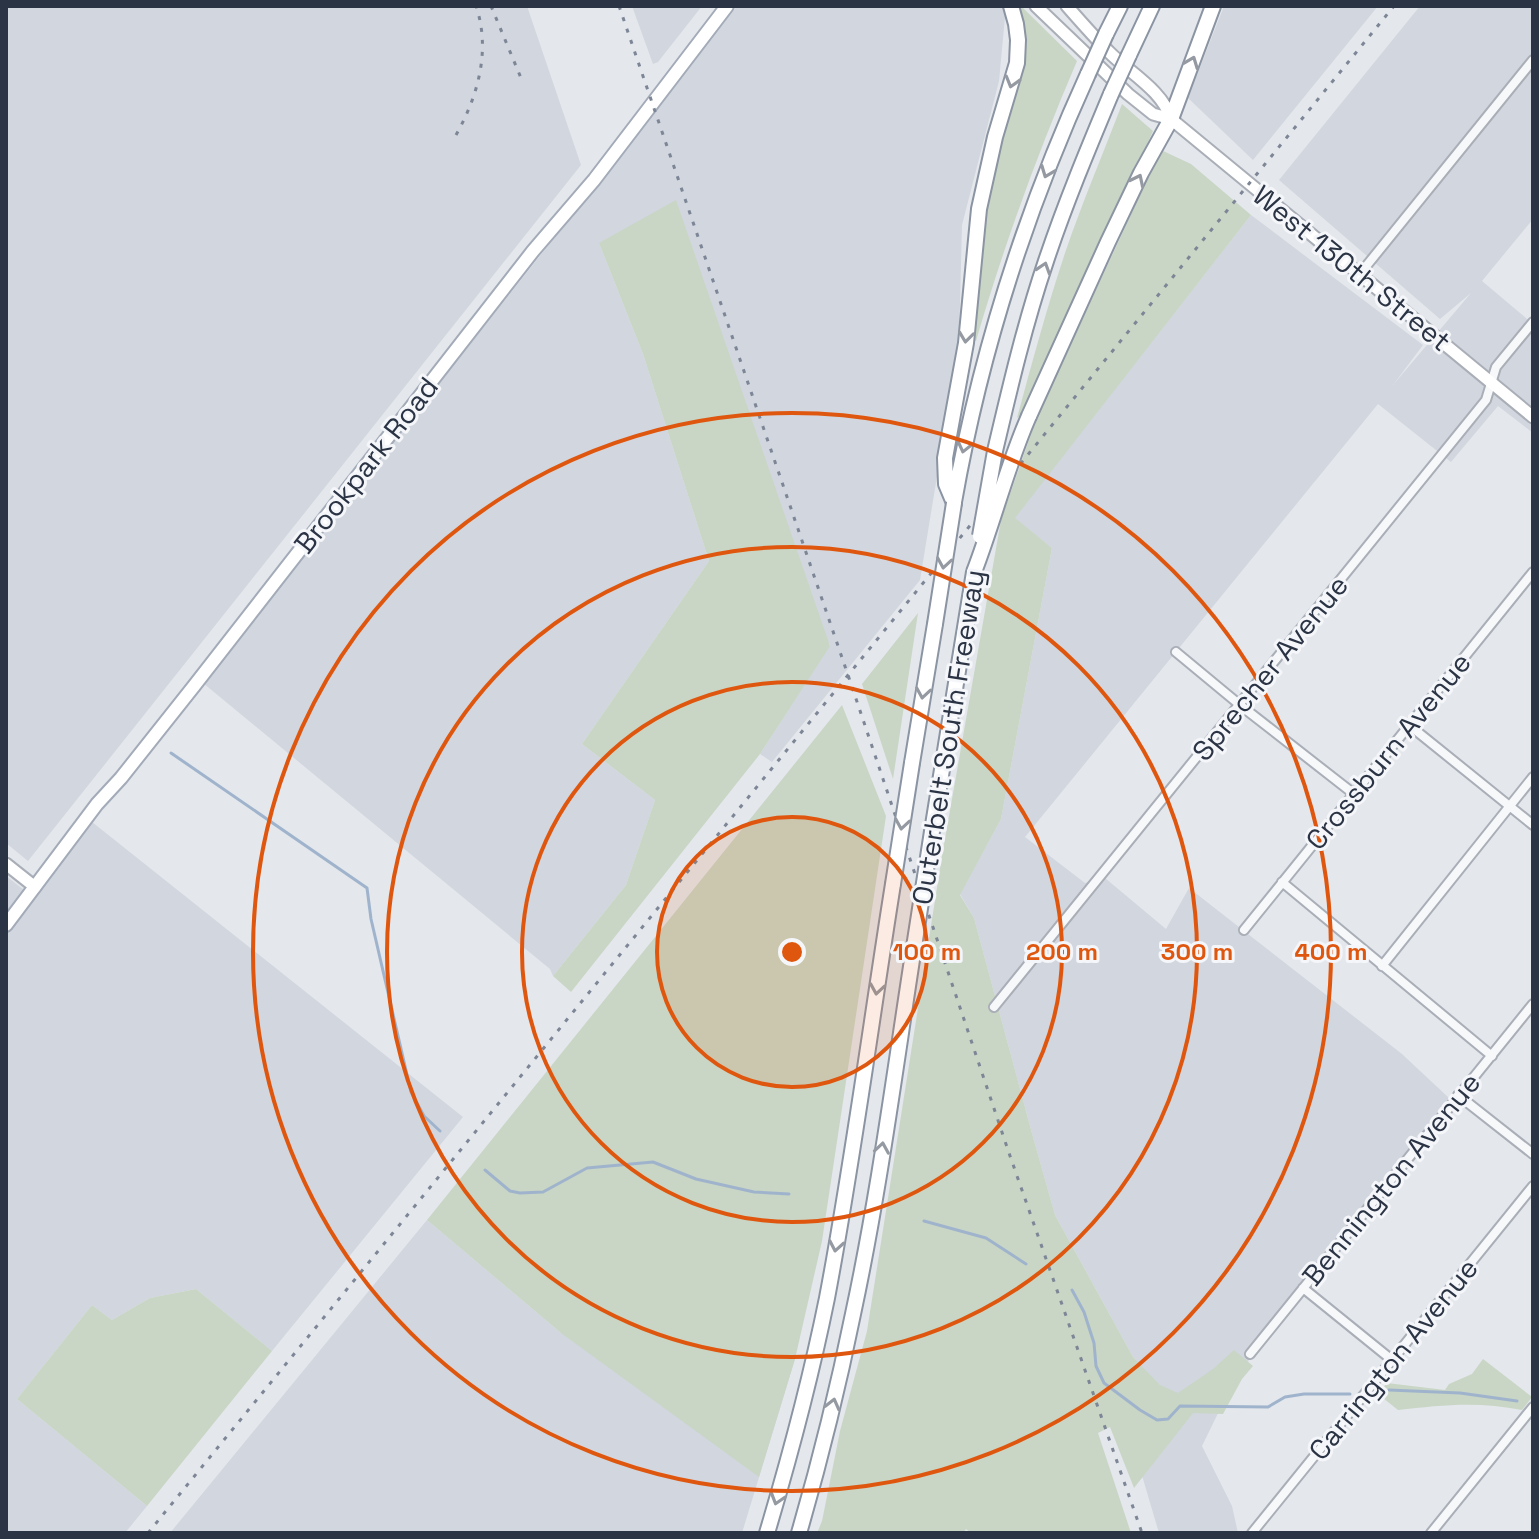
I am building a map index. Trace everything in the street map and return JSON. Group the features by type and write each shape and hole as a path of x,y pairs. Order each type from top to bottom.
{"highway":[{"path":"954,503 946,484 945,458 966,343 979,209 995,137 1017,63 1017,32 1011,6"},
{"name":"Outerbelt South Freeway","path":"767,1533 809,1381 826,1300 954,503 971,415 995,323 1025,231 1069,115 1120,6"},
{"name":"Outerbelt South Freeway","path":"799,1533 854,1312 995,451 1021,343 1046,261 1111,94 1152,6"},
{"path":"973,574 1029,416 1121,214 1171,119 1213,6"}],"main road":[{"name":"Brookpark Road","path":"6,925 97,804 185,698 533,251 594,180 727,6"},
{"name":"West 130th Street","path":"1036,6 1128,94 1153,114 1171,119 1533,417"},
{"name":"West 130th Street","path":"1067,6 1111,54 1157,95 1168,109 1171,119"},
{"path":"6,864 35,887"}],"street":[{"path":"1359,275 1533,60"},
{"name":"Sprecher Avenue","path":"994,1007 1486,400 1496,367 1533,322"},
{"name":"Crossburn Avenue","path":"1244,930 1533,572"},
{"path":"1176,652 1354,794"},
{"path":"1409,725 1533,825"},
{"path":"1382,966 1533,777"},
{"path":"1282,882 1492,1056"},
{"name":"Bennington Avenue","path":"1250,1354 1533,1004"},
{"path":"1458,1095 1533,1154"},
{"name":"Carrington Avenue","path":"1252,1533 1533,1186"},
{"path":"1303,1288 1392,1360"},
{"path":"1431,1533 1533,1407"}],"shaded area":[{"path":"6,6 527,6 581,165 28,861 6,843"},
{"path":"632,6 702,6 658,62 653,64"},
{"path":"737,6 1006,6 999,81 962,225 959,342 920,580 772,762 760,754 830,645 599,243 643,354 709,561 582,744 655,800 626,885 553,976 550,969 203,683"},
{"path":"1224,6 1378,6 1253,160 1188,98"},
{"path":"1420,6 1533,6 1533,219 1482,281 1533,324 1533,433 1498,406 1451,462 1378,404 1025,837 1085,883 1105,878 1166,929 1189,888 1402,1054 1449,1098 1258,1345 1223,1403 1202,1446 1232,1506 1238,1533 1159,1533 1125,1418 1159,1385 1133,1357 1055,1215 974,918 960,894 1001,819 1052,548 1014,518 1251,215 1423,345 1393,385 1471,293 1440,319 1279,180"},
{"path":"82,814 463,1117 272,1351 196,1289 150,1298 112,1320 92,1305 17,1399 147,1506 125,1533 6,1533 6,876 24,890"},
{"path":"427,1220 561,1333 795,1359 742,1533 170,1533"}],"green space":[{"path":"1016,6 1021,6 1077,61 1022,199 976,341 971,340 989,183 1020,71"},
{"path":"1122,104 1153,131 1025,412 1017,418 1065,253"},
{"path":"1161,150 1191,164 1251,215 1015,518 1052,548 1001,819 960,895 974,918 1055,1215 1133,1357 1160,1385 1178,1393 1234,1350 1253,1366 1242,1379 1223,1414 1193,1413 1134,1488 1110,1427 1098,1433 1131,1533 971,1533 966,1529 963,1533 817,1533 867,1331 942,856 1001,520 1037,417"},
{"path":"676,200 830,646 760,754 571,992 553,976 626,885 655,800 582,744 709,561 643,354 599,243"},
{"path":"918,613 893,779 862,684"},
{"path":"842,705 886,816 822,1241 795,1359 759,1477 561,1333 427,1220"},
{"path":"196,1289 272,1351 147,1506 17,1399 92,1305 112,1320 150,1298"},
{"path":"1483,1359 1532,1397 1522,1410 1445,1405 1398,1410 1378,1394 1387,1383 1445,1390 1449,1384 1472,1374"}],"waterway":[{"path":"171,753 367,888 371,919 411,1092 424,1116 440,1131"},
{"path":"485,1170 510,1191 543,1192 587,1168 653,1162 696,1179 754,1192 789,1194"},
{"path":"924,1221 986,1238 1026,1264"},
{"path":"1072,1290 1084,1312 1094,1343 1096,1366 1104,1383 1157,1420 1168,1419 1180,1406 1268,1407 1285,1397 1350,1394"},
{"path":"1389,1390 1460,1393 1517,1401"}],"railway":[{"path":"456,135 471,105 480,72 482,39 476,6"},
{"path":"491,6 521,78"},
{"path":"619,6 1009,1153 1142,1533"},
{"path":"148,1533 1394,6"}]}
